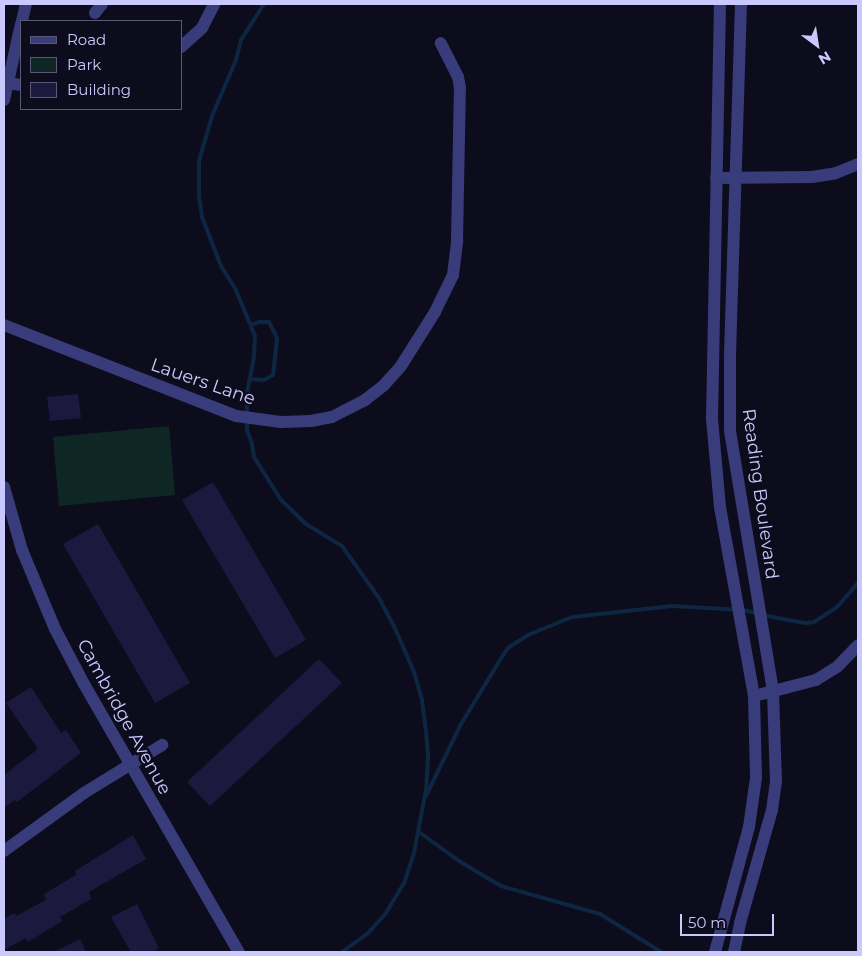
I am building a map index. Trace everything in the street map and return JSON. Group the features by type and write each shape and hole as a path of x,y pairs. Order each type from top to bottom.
{"street":[{"path":"23,20 26,4"},
{"path":"182,46 202,28 214,4"},
{"name":"Reading Boulevard","path":"715,952 749,827 756,778 754,696 720,507 712,419 720,4"},
{"name":"Reading Boulevard","path":"734,952 740,923 772,810 776,782 773,692 730,431 730,354 741,4"},
{"path":"4,100 20,32"},
{"name":"Lauers Lane","path":"4,325 236,416 281,422 311,421 332,417 365,400 384,385 401,366 435,312 453,275 457,240 460,88 458,77 441,43"},
{"path":"8,83 20,85"},
{"path":"716,178 821,176 836,173 858,164"},
{"name":"Cambridge Avenue","path":"4,487 22,550 55,629 130,763 240,952"},
{"path":"754,696 804,684 827,674 858,645"},
{"path":"4,851 130,763 162,745"}],"green space":[{"path":"169,426 175,495 59,506 53,437"}],"building":[{"path":"78,394 81,418 50,421 47,397"},
{"path":"213,482 306,640 275,658 182,500"},
{"path":"98,524 190,683 155,703 63,544"},
{"path":"319,659 342,683 210,806 187,782"},
{"path":"31,687 61,733 66,730 81,753 17,802 14,800 4,808 4,775 38,749 6,703"},
{"path":"133,835 146,859 89,892 91,899 60,917 62,921 28,942 26,938 4,950 4,919 14,913 16,916 46,900 44,894 76,875 75,871"},
{"path":"137,904 159,948 151,952 131,952 111,917"},
{"path":"80,939 86,952 54,952"}],"waterway":[{"path":"264,4 241,40 236,60 212,116 199,161 199,196 202,217 221,266 235,288 255,336 254,357 247,393 247,430 254,457 281,500 306,524 342,546 379,598 394,626 414,672 422,700 426,731 428,756 426,790 414,853 404,883 386,913 367,934 342,952"},
{"path":"251,325 259,322 269,322 277,338 273,375 264,380 251,379"},
{"path":"426,796 461,724 500,660 508,648 528,635 572,617 672,606 743,610 806,623 814,622 837,607 858,583"},
{"path":"419,832 459,861 501,886 600,914 661,952"}]}
